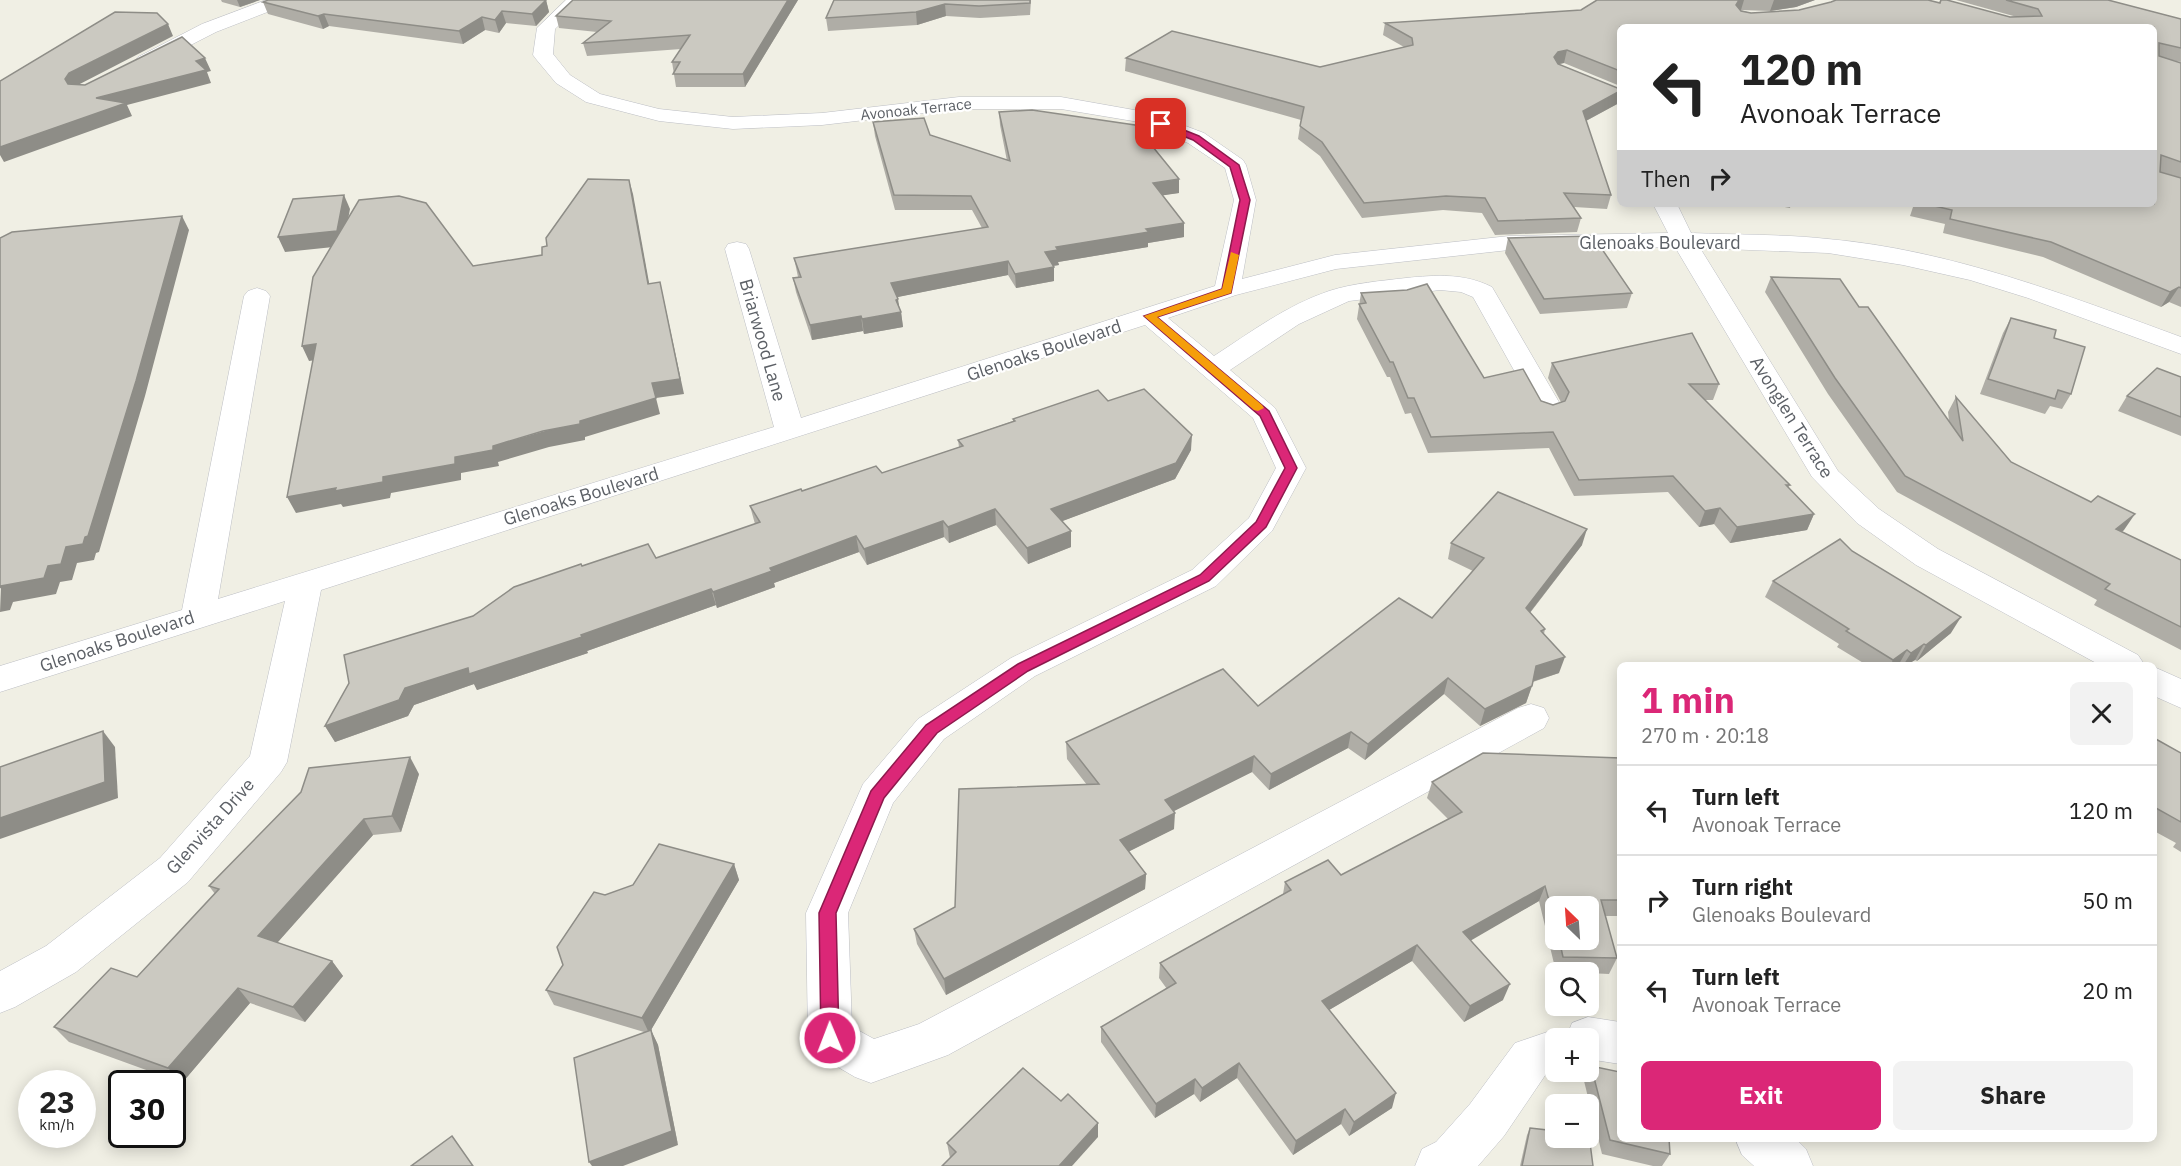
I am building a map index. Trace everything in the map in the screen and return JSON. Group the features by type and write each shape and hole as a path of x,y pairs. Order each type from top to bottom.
{"street":[{"path":"126,70 209,28 282,0"},
{"name":"Avonoak Terrace","path":"565,4 546,28 543,55 563,79 593,98 659,115 733,123 822,119 959,102 1061,103 1144,117 1196,138 1235,165 1245,200 1227,290"},
{"name":"Avonglen Terrace","path":"1666,207 1683,240 1827,477 1835,485 1868,516 1928,557 2122,662"},
{"name":"Glenoaks Boulevard","path":"0,679 790,431 1227,290 1335,262 1509,243 1683,240 1828,246 1904,258 1976,274 2037,293 2181,346"},
{"name":"Briarwood Lane","path":"736,249 790,431"},
{"path":"1212,369 1299,313 1338,297 1365,291 1442,282 1470,284 1483,292 1549,409"},
{"path":"198,615 257,296"},
{"path":"1150,316 1265,414 1291,468 1261,524 1204,578 1023,667 931,729 877,795 828,913 830,1038 871,1062 932,1040 1531,718"},
{"name":"Glenvista Drive","path":"0,993 60,959 174,870 268,762 306,582"},
{"path":"2157,682 2181,694"},
{"path":"1599,1040 1617,1043"},
{"path":"1439,1166 1453,1159 1487,1120 1532,1058 1545,1054"},
{"path":"1763,1142 1789,1166"}],"building":[{"path":"268,0 546,0 532,14 502,11 495,20 482,17 459,31 324,14 318,16 263,2"},
{"path":"573,0 788,0 743,74 673,74 680,62 672,62 690,35 583,43 611,21 556,16"},
{"path":"834,0 1030,0 1030,3 979,6 945,4 916,12 826,18"},
{"path":"1597,0 1739,0 1736,5 1741,11 1751,13 1799,10 1836,0 1928,0 1940,3 1941,0 1947,0 2010,17 2042,16 2038,9 2006,0 2108,0 2181,19 2181,48 2159,43 2159,56 2181,63 2181,162 2161,155 2160,172 2181,178 2181,288 2170,292 2051,242 1950,219 1952,210 1939,207 2157,207 2157,24 1617,24 1617,70 1567,50 1558,52 1554,57 1558,64 1617,88 1617,93 1583,111 1611,195 1564,193 1581,218 1498,221 1485,198 1446,196 1364,203 1322,142 1300,126 1304,107 1126,58 1172,31 1320,67 1413,45 1412,38 1385,23 1581,10"},
{"path":"115,12 157,13 168,24 69,73 65,79 68,84 85,85 182,37 205,58 196,61 206,70 96,98 126,103 0,147 0,81"},
{"path":"1032,110 1135,125 1179,179 1153,183 1184,223 1146,229 1149,232 1056,247 1058,250 1045,252 1054,267 1015,274 1008,261 891,283 901,312 810,325 793,278 801,277 794,258 988,227 971,196 894,195 873,122 924,118 930,135 1010,161 999,112"},
{"path":"588,179 629,180 648,284 660,282 680,379 652,383 656,398 580,421 580,424 543,431 493,446 493,450 455,457 455,464 383,477 383,482 287,497 316,344 302,346 313,277 359,200 399,196 426,203 473,266 542,255 542,247 547,246 546,238"},
{"path":"344,195 337,231 278,237 293,199"},
{"path":"182,216 136,381 88,536 85,537 83,544 66,547 61,564 48,566 44,578 0,588 0,238 12,232"},
{"path":"1593,236 1632,293 1544,299 1508,238"},
{"path":"1771,277 1840,279 1859,307 1868,307 1963,441 1956,397 2011,462 2091,502 2098,496 2135,514 2116,529 2181,560 2181,627 2105,589 2110,584 1905,476 1835,378"},
{"path":"1427,284 1484,378 1523,369 1541,401 1553,405 1565,401 1569,392 1552,363 1692,333 1719,384 1689,384 1790,485 1786,485 1814,514 1737,527 1720,508 1705,511 1673,476 1579,480 1553,432 1431,437 1414,398 1408,398 1393,362 1390,362 1359,304 1366,303 1361,293 1407,290"},
{"path":"2011,318 2056,330 2054,338 2085,347 2071,394 2058,390 2055,399 1988,379"},
{"path":"2157,368 2181,377 2181,417 2127,396"},
{"path":"1144,389 1192,435 1176,463 1051,509 1071,531 1027,548 995,509 948,527 943,521 864,549 856,536 770,568 772,571 713,592 711,589 581,635 582,637 469,674 468,668 405,688 399,700 325,726 349,683 344,655 473,616 514,587 581,564 582,566 648,544 656,558 760,522 750,506 876,466 882,473 963,446 958,440 1098,390 1108,401"},
{"path":"1498,492 1587,529 1526,608 1545,629 1541,631 1565,657 1536,666 1532,686 1485,709 1448,678 1368,744 1351,732 1271,774 1254,756 1165,800 1175,813 1120,840 1146,874 944,979 914,929 955,907 959,789 1099,784 1066,742 1223,669 1258,706 1399,598 1432,618 1484,558 1451,543"},
{"path":"1840,539 1852,551 1961,617 1926,645 1924,644 1911,653 1907,650 1893,660 1773,581"},
{"path":"103,731 105,782 0,818 0,767"},
{"path":"2157,740 2181,753 2181,822 2157,809"},
{"path":"1483,753 1617,758 1617,900 1601,900 1617,958 1563,957 1561,950 1599,950 1599,896 1548,896 1545,886 1463,932 1510,984 1470,1006 1417,945 1322,1001 1396,1093 1354,1122 1345,1109 1296,1141 1239,1063 1202,1088 1195,1079 1156,1104 1101,1027 1176,983 1160,963 1291,890 1285,882 1328,860 1341,875 1462,812 1432,782"},
{"path":"410,757 392,816 364,819 258,936 332,961 293,1007 238,988 168,1068 54,1027 111,968 137,977 219,889 209,886 301,792 309,768"},
{"path":"659,844 734,864 642,1018 546,990 563,965 557,947 594,892 605,895 633,885"},
{"path":"651,1030 672,1131 589,1162 574,1058"},
{"path":"1023,1068 1061,1101 1068,1094 1098,1123 1059,1166 942,1166 956,1152 947,1143"},
{"path":"1599,1068 1617,1071 1617,1142 1610,1140 1595,1082 1599,1082"},
{"path":"1530,1128 1545,1130 1545,1148 1591,1148 1593,1166 1522,1166"},
{"path":"452,1136 473,1166 411,1166"},
{"path":"1619,1142 1669,1142 1670,1154"}],"slow traffic":[{"path":"1234,255 1227,290 1150,316 1258,408"}],"route":[{"path":"830,1038 828,913 877,795 931,729 1023,667 1204,578 1261,524 1291,468 1265,414 1150,316 1227,290 1245,200 1235,165 1196,138 1161,124"}]}
